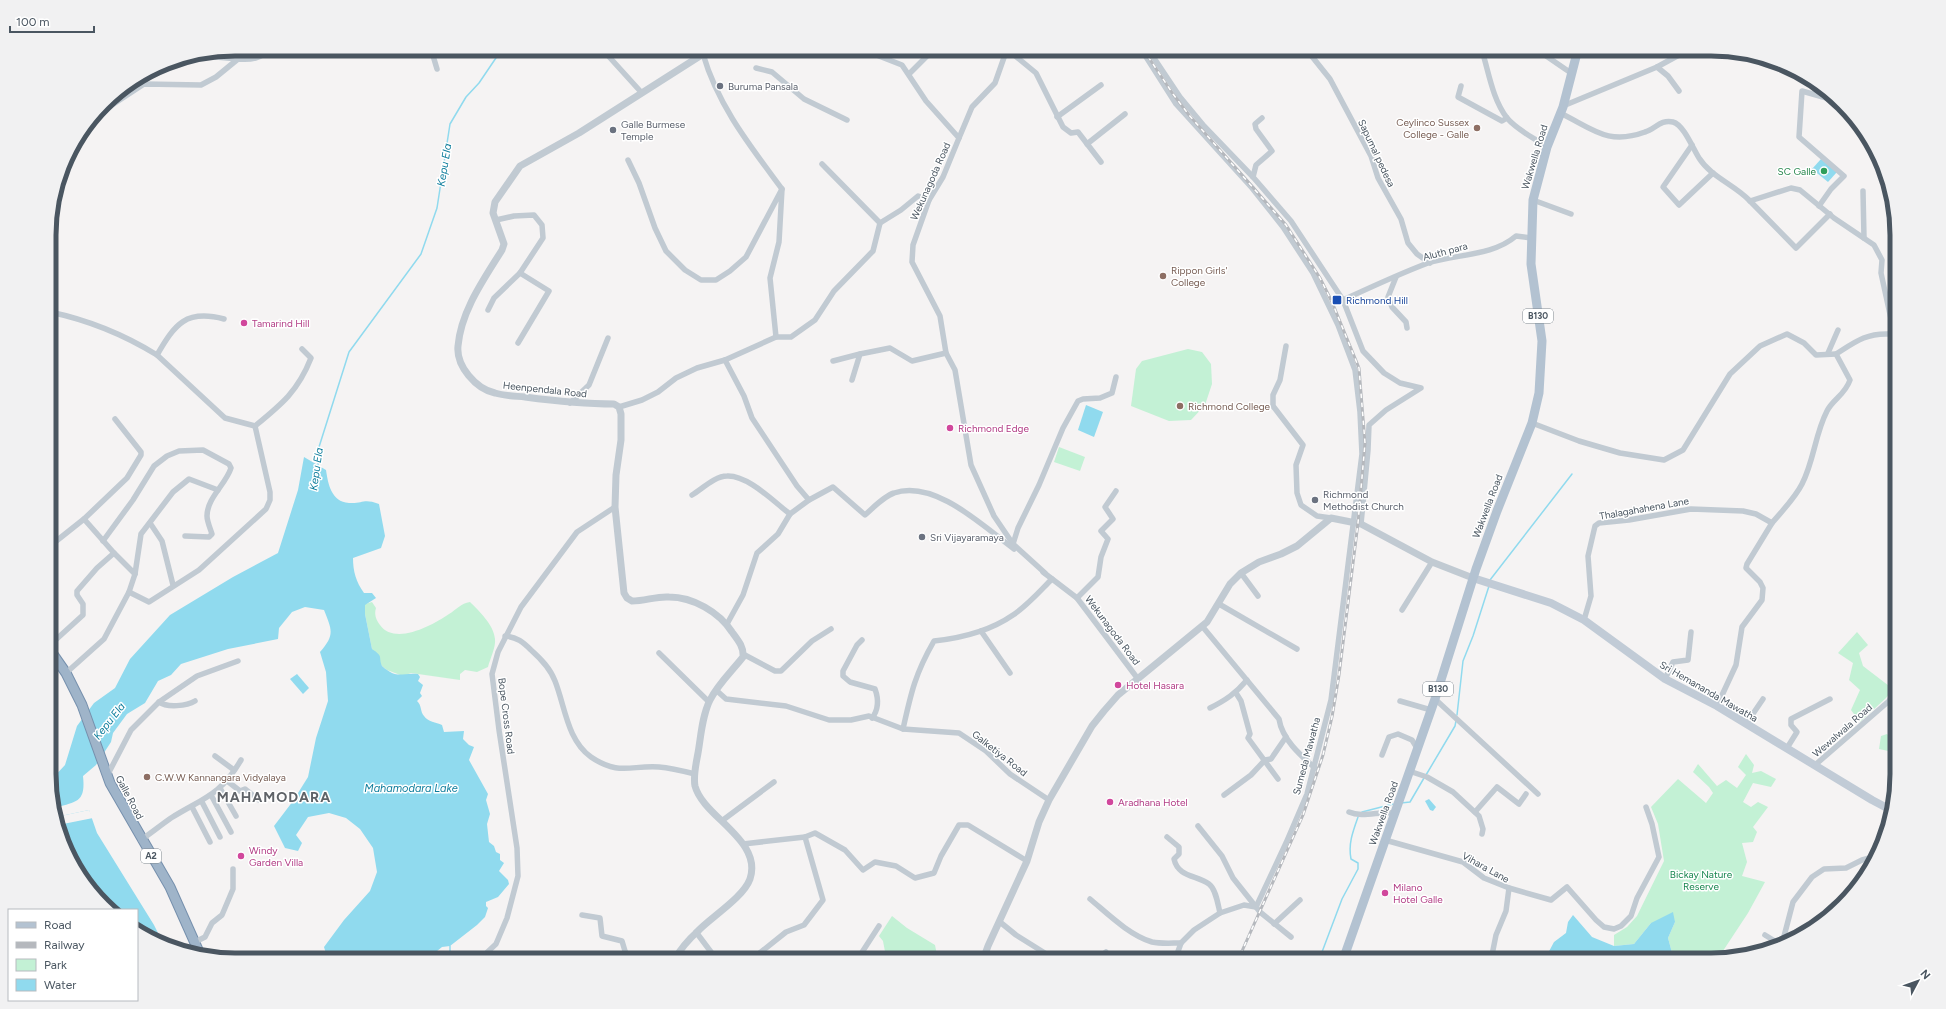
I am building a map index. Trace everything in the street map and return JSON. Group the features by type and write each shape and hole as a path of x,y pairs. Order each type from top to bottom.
{"highway":[{"name":"Galle Road","path":"56,659 66,673 82,705 106,776 141,840 170,887 198,949"}],"main road":[{"name":"Wakwella Road","path":"1345,953 1435,700 1473,578 1496,511 1532,424 1539,393 1542,341 1531,264 1530,238 1533,200 1547,147 1562,110 1576,56"},
{"name":"Sri Hemananda Mawatha","path":"1473,578 1551,603 1584,620 1665,679 1717,706 1887,808"}],"street":[{"path":"217,57 250,60 262,56"},
{"path":"433,56 437,69"},
{"path":"608,56 641,92"},
{"name":"Heenpendala Road","path":"619,407 614,404 570,404 494,393 472,379 464,370 459,358 458,347 466,316 477,289 502,250 504,244 493,213 495,202 520,166 579,133 641,92 700,56"},
{"path":"704,56 718,96 740,132 782,189 779,242 770,278 776,338"},
{"name":"Wekunagoda Road","path":"879,56 902,65 910,74 926,101 959,138 943,177 929,200 913,245 912,262 940,316 946,353 955,370 971,465 994,516 1013,544 1052,579 1077,598 1138,679"},
{"path":"910,74 927,56"},
{"path":"959,138 972,107 995,83 1005,56"},
{"path":"1016,56 1036,72 1063,127 1071,133 1078,132 1101,162"},
{"path":"1145,56 1176,104 1252,188 1283,227 1313,273 1338,325 1356,370 1362,454 1357,522"},
{"path":"1153,56 1180,97 1204,126 1292,220 1343,300 1363,351 1384,373 1400,383 1421,388 1386,410 1369,425 1368,450 1357,522"},
{"name":"Sapumal pedesa","path":"1312,56 1330,79 1371,156 1378,178 1401,219 1408,243 1417,254 1430,263"},
{"path":"1484,56 1496,99 1507,118 1524,132 1547,147"},
{"path":"1546,56 1571,73"},
{"path":"1562,110 1677,56"},
{"path":"115,103 144,84 201,85 216,77 238,59"},
{"path":"1656,67 1668,76 1679,91"},
{"path":"756,68 772,72 804,100 847,120"},
{"path":"1057,117 1101,85"},
{"path":"1461,86 1458,97 1502,121 1507,118"},
{"path":"1819,206 1831,189 1844,176 1799,137 1802,91 1825,98"},
{"path":"1562,110 1605,136 1628,137 1646,132 1663,122 1673,122 1680,128 1692,145 1699,159 1713,173 1731,184 1750,201 1796,248 1830,214"},
{"path":"1087,144 1125,114"},
{"path":"1253,177 1256,165 1272,151 1256,129 1255,124 1262,118"},
{"path":"1692,145 1663,187 1679,205 1713,173"},
{"path":"628,160 639,183 655,228 666,251 685,270 702,280 716,280 730,271 746,257 782,189"},
{"path":"822,164 880,223"},
{"path":"1750,201 1791,188 1800,190 1819,206 1874,245 1882,260 1881,273 1890,314"},
{"path":"1863,191 1864,238"},
{"path":"680,953 696,932 740,894 750,879 752,867 750,856 743,844 723,820 702,799 695,786 695,774 703,724 709,702 716,690 743,654 743,648 727,624 707,608 689,599 670,597 632,601 627,598 624,593 615,507 616,475 621,440 621,414 619,407 642,400 658,392 676,378 697,368 725,360 776,338 791,337 815,320 834,291 873,251 880,223 901,210 918,196 929,200"},
{"path":"1533,200 1571,214"},
{"path":"488,310 494,298 520,272 543,238 542,225 534,215 514,216 496,220"},
{"name":"Aluth para","path":"1343,300 1430,263 1487,250 1510,241 1516,236 1530,238"},
{"path":"518,343 549,291 520,272"},
{"path":"1396,277 1388,297 1392,307 1406,322 1407,328"},
{"path":"56,313 77,318 113,331 157,355 225,418 256,426"},
{"path":"157,355 169,334 189,317 209,315 224,319"},
{"path":"1828,354 1838,330"},
{"path":"1532,424 1579,441 1614,451 1664,460 1683,450 1730,374 1760,346 1787,334 1804,343 1816,355 1836,354 1874,333 1889,334 1890,332"},
{"path":"570,404 589,385 608,338"},
{"path":"1286,346 1280,380 1273,395 1273,406 1303,444 1296,465 1297,493 1301,505 1317,516 1357,522 1432,562 1473,578"},
{"path":"833,361 890,348 912,362 946,353"},
{"path":"256,426 286,400 303,378 311,358 302,349"},
{"path":"852,380 860,354"},
{"path":"1717,706 1736,665 1742,628 1762,600 1763,588 1760,582 1746,568 1747,564 1772,523 1802,484 1816,447 1822,422 1828,409 1843,394 1850,380 1836,354"},
{"path":"725,360 744,396 752,418 797,486 809,500"},
{"path":"1013,544 1018,528 1078,401 1083,399 1100,398 1112,394 1116,376"},
{"path":"56,541 84,519 127,478 141,455 141,452 115,419"},
{"path":"129,592 150,602 173,585 199,570 266,509 270,500 270,492 256,426"},
{"path":"103,541 133,500 154,466 167,456 179,451 203,450 228,464 231,468 218,490 207,516 212,534 209,537 185,536"},
{"path":"692,495 718,478 727,476 745,480 790,514"},
{"path":"66,673 104,639 129,592 135,574 141,534 173,492 189,479 218,490"},
{"path":"727,624 743,595 757,554 778,534 790,514 809,500 833,487 865,515 894,493 918,490 962,510 1045,573"},
{"path":"1077,598 1098,577 1101,557 1108,539 1101,531 1113,519 1105,507 1116,491"},
{"name":"Bope Cross Road","path":"486,953 496,944 507,918 518,876 517,848 492,674 498,652 521,607 577,532 615,507"},
{"name":"Thalagahahena Lane","path":"1584,620 1591,596 1588,556 1595,526 1599,524 1691,509 1743,511 1756,514 1772,523"},
{"path":"986,953 1027,861 1039,822 1049,800 1092,726 1114,700 1202,626 1219,604 1230,584 1242,573 1259,562 1281,554 1296,546 1331,518"},
{"path":"84,519 135,574"},
{"name":"Sumeda Mawatha","path":"1256,907 1307,794 1315,768 1331,700 1357,522"},
{"path":"150,523 162,541 173,585"},
{"path":"56,639 83,614 83,604 77,595 77,591 97,568 114,553"},
{"path":"1402,610 1432,562"},
{"path":"1242,573 1258,596"},
{"path":"903,729 912,685 921,664 934,641 960,638 981,631 1014,615 1052,579"},
{"path":"1219,604 1297,649"},
{"path":"1202,626 1279,719 1280,729 1286,737 1304,759 1315,768"},
{"path":"743,654 775,671 782,672 812,641 831,630"},
{"path":"981,631 1010,673"},
{"path":"1665,679 1673,662 1688,660 1691,632"},
{"path":"505,636 513,637 522,641 545,663 555,681 576,742 591,756 609,766 623,770 658,767 695,774"},
{"path":"716,690 726,699 786,706 829,720 851,720 869,716 872,718 875,714 879,699 875,690 850,682 843,676 843,671 856,645 862,640"},
{"path":"659,653 709,702"},
{"path":"106,776 132,730 159,702 197,676 238,661"},
{"path":"1210,708 1236,693 1247,680"},
{"path":"1236,693 1243,707 1250,734 1248,738 1278,779"},
{"path":"1787,748 1797,732 1791,724 1791,719 1830,698"},
{"path":"1746,724 1763,699"},
{"path":"1435,700 1538,794"},
{"name":"Wewalwala Road","path":"1815,765 1890,700"},
{"path":"1400,701 1431,710"},
{"path":"159,702 164,706 191,704 195,702"},
{"name":"Galketiya Road","path":"872,718 903,729 959,733 986,751 1010,774 1049,800"},
{"path":"1382,755 1389,737 1398,734 1412,740 1417,748"},
{"path":"1224,794 1251,775 1265,760 1271,759 1286,737"},
{"path":"215,756 234,770"},
{"path":"141,840 172,818 202,802 220,788 241,760"},
{"path":"1409,771 1427,777 1453,792 1479,816 1483,829 1482,834"},
{"path":"226,780 240,791 245,789 259,800"},
{"path":"723,820 774,782"},
{"path":"1475,812 1497,787 1519,804 1526,794"},
{"path":"220,788 236,816"},
{"path":"211,795 231,832"},
{"path":"202,802 220,837"},
{"path":"192,807 210,842"},
{"path":"1509,888 1551,900 1567,887 1604,927 1614,929 1622,926 1631,916 1637,898 1659,857 1652,824 1646,807"},
{"path":"1349,812 1358,815 1384,812 1394,813"},
{"path":"743,844 805,838 815,833 845,850 863,870 875,862 896,866 915,878 934,873 941,856 959,825 968,825 1027,861"},
{"path":"1198,826 1222,856 1234,878 1256,907 1291,937"},
{"path":"1167,837 1179,847 1179,854 1174,859 1175,864 1183,873 1210,884 1220,913"},
{"path":"760,953 786,932 804,925 823,900 805,838"},
{"name":"Vihara Lane","path":"1385,840 1463,862 1484,878 1509,888 1506,911 1496,935 1492,953"},
{"path":"1783,937 1793,902 1812,877 1824,869 1846,868 1868,858"},
{"path":"194,942 205,937 212,923 222,915 233,889 233,869"},
{"path":"1090,899 1124,926 1142,938 1153,942 1181,943"},
{"path":"1274,924 1300,900"},
{"path":"1177,953 1181,943 1194,930 1220,913 1244,904 1256,907"},
{"path":"582,915 600,918 602,936 622,941 626,953"},
{"path":"1000,922 1045,953"},
{"path":"862,953 879,926"},
{"path":"696,932 712,953"},
{"path":"1765,935 1775,940"}],"green space":[{"path":"1188,349 1202,352 1211,364 1212,384 1205,405 1191,420 1169,421 1131,406 1136,369 1142,361"},
{"path":"1059,447 1085,457 1080,471 1054,462"},
{"path":"372,602 376,608 376,619 380,625 387,631 395,634 404,634 424,628 461,605 470,602 486,619 494,634 495,646 488,667 477,672 465,670 460,674 460,680 411,673 403,676 387,670 382,666 372,649 365,614 365,604"},
{"path":"1857,632 1868,645 1859,653 1863,666 1890,687 1890,693 1886,698 1860,722 1851,710 1860,690 1849,680 1853,663 1838,653"},
{"path":"1887,734 1890,737 1890,751 1879,749 1881,736"},
{"name":"Bickay Nature Reserve","path":"1746,754 1754,765 1752,773 1761,771 1776,779 1771,787 1753,783 1743,802 1751,807 1758,802 1768,807 1753,827 1757,832 1753,842 1742,843 1747,862 1742,876 1765,882 1748,913 1722,953 1672,953 1668,938 1675,922 1651,923 1634,944 1614,946 1614,935 1627,927 1637,916 1664,861 1658,824 1651,807 1678,779 1706,803 1713,793 1709,787 1693,772 1698,764 1717,786 1726,780 1737,788 1746,775 1738,767"},
{"path":"892,916 907,928 935,945 937,953 885,953 883,941 879,936"}],"water":[{"name":"SC Galle","path":"1821,159 1837,172 1828,182 1812,169"},
{"path":"1086,405 1103,412 1094,437 1078,430"},
{"name":"Mahamodara Lake","path":"304,457 326,470 329,486 334,496 338,499 349,503 366,501 379,504 385,536 381,548 353,558 356,576 361,589 364,593 372,593 376,598 365,605 365,614 372,649 379,655 382,666 392,673 418,674 420,677 418,681 423,685 420,693 422,696 417,701 420,704 426,718 442,725 444,732 464,731 463,739 469,745 474,747 469,760 488,794 486,800 490,814 487,824 489,842 494,846 496,852 500,854 500,860 504,863 499,871 508,880 509,884 498,897 486,902 486,906 488,908 485,917 477,925 450,946 442,947 435,953 326,953 324,947 344,920 370,891 377,872 373,848 360,829 346,818 329,813 308,817 296,835 302,843 298,851 285,848 274,826 293,801 308,777 316,738 328,701 326,672 320,652 328,641 331,632 324,610 305,607 292,612 279,628 278,639 228,649 181,664 171,675 158,681 145,703 127,714 113,733 111,742 96,765 83,776 83,792 78,800 59,806 56,775 65,765 77,726 94,703 115,688 130,659 170,615 233,577 278,553 298,490"},
{"path":"297,674 309,688 303,694 290,679"},
{"path":"1429,799 1436,807 1433,811 1430,810 1425,801"},
{"path":"89,810 97,833 159,935 138,924 138,909 118,909 93,883 75,853 61,816"},
{"path":"1673,912 1675,922 1668,938 1672,953 1548,953 1554,942 1566,933 1568,922 1573,915 1592,937 1614,946 1634,944 1651,923"}],"pier":[{"path":"89,810 93,818 63,824 61,816"}],"waterway":[{"name":"Kepu Ela","path":"318,465 319,447 349,352 421,254 437,208 450,124 466,97 479,83 497,56"},
{"path":"1490,580 1572,474"},
{"path":"1457,715 1463,661 1473,636 1489,586"},
{"path":"1426,775 1455,726 1456,721"},
{"path":"1401,803 1410,802 1424,778"},
{"path":"1362,812 1393,804"},
{"path":"1322,953 1342,899 1358,869 1358,863 1351,859 1350,853 1353,832 1358,817"},
{"path":"450,946 450,953"}],"railway":[{"path":"1148,56 1189,115 1286,225 1320,278 1332,302 1359,368 1365,443 1358,523 1339,675 1332,717 1323,755 1303,815 1241,953"}],"place":[{"name":"Buruma Pansala","path":"720,86"},
{"name":"Ceylinco Sussex College - Galle","path":"1477,128"},
{"name":"Galle Burmese Temple","path":"613,130"},
{"name":"SC Galle","path":"1824,171"},
{"name":"Rippon Girls' College","path":"1163,276"},
{"name":"Richmond Hill","path":"1337,300"},
{"name":"Tamarind Hill","path":"244,323"},
{"name":"Richmond College","path":"1180,406"},
{"name":"Richmond Edge","path":"950,428"},
{"name":"Richmond Methodist Church","path":"1315,500"},
{"name":"Sri Vijayaramaya","path":"922,537"},
{"name":"Hotel Hasara","path":"1118,685"},
{"name":"C.W.W Kannangara Vidyalaya","path":"147,777"},
{"name":"Aradhana Hotel","path":"1110,802"},
{"name":"Windy Garden Villa","path":"241,856"},
{"name":"Milano Hotel Galle","path":"1385,893"}],"district":[{"name":"MAHAMODARA","path":"274,797"}]}
